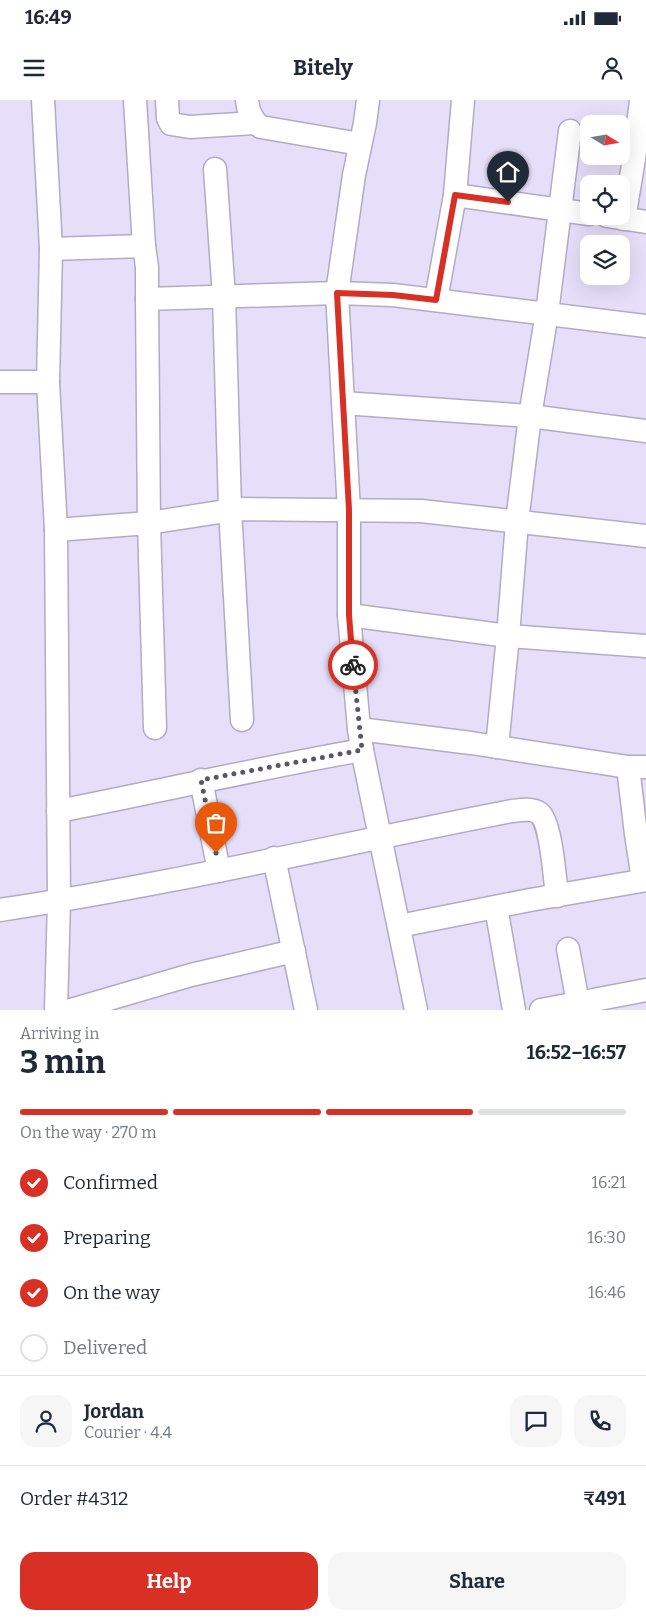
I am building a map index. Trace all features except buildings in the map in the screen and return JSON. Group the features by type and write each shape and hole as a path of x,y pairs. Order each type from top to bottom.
{"street":[{"path":"43,100 51,249 48,382 56,530 59,901 56,1010"},
{"path":"135,100 147,267 149,523 155,728"},
{"path":"167,100 170,124 190,127 255,123"},
{"path":"247,100 255,123 261,127 360,144"},
{"path":"368,100 354,175 337,293 349,510 349,615 361,739 379,836 416,1010"},
{"path":"436,300 455,195 464,100"},
{"path":"629,175 634,160 641,100"},
{"path":"497,747 530,416 547,313 570,131"},
{"path":"215,169 224,296 230,509 242,720"},
{"path":"455,195 580,213"},
{"path":"630,220 646,222"},
{"path":"51,249 144,246"},
{"path":"147,299 337,293 393,295 646,326"},
{"path":"0,382 48,382"},
{"path":"343,403 530,416 646,431"},
{"path":"56,530 149,523 230,509 349,510 421,511 646,536"},
{"path":"349,615 508,636 646,646"},
{"path":"58,811 153,792 361,739 497,747 637,767 636,834 645,880 399,926"},
{"path":"201,780 219,871"},
{"path":"0,910 219,871 379,836 512,811 537,811 542,816 549,835 557,896"},
{"path":"274,858 306,1010"},
{"path":"496,907 514,1010"},
{"path":"568,949 578,1002"},
{"path":"71,1010 191,975 294,951"},
{"path":"541,1010 646,990"}],"way so far":[{"path":"216,853 201,780 362,750 353,665"}],"route":[{"path":"353,665 349,615 349,510 337,293 393,295 436,300 455,195 508,202"}]}
